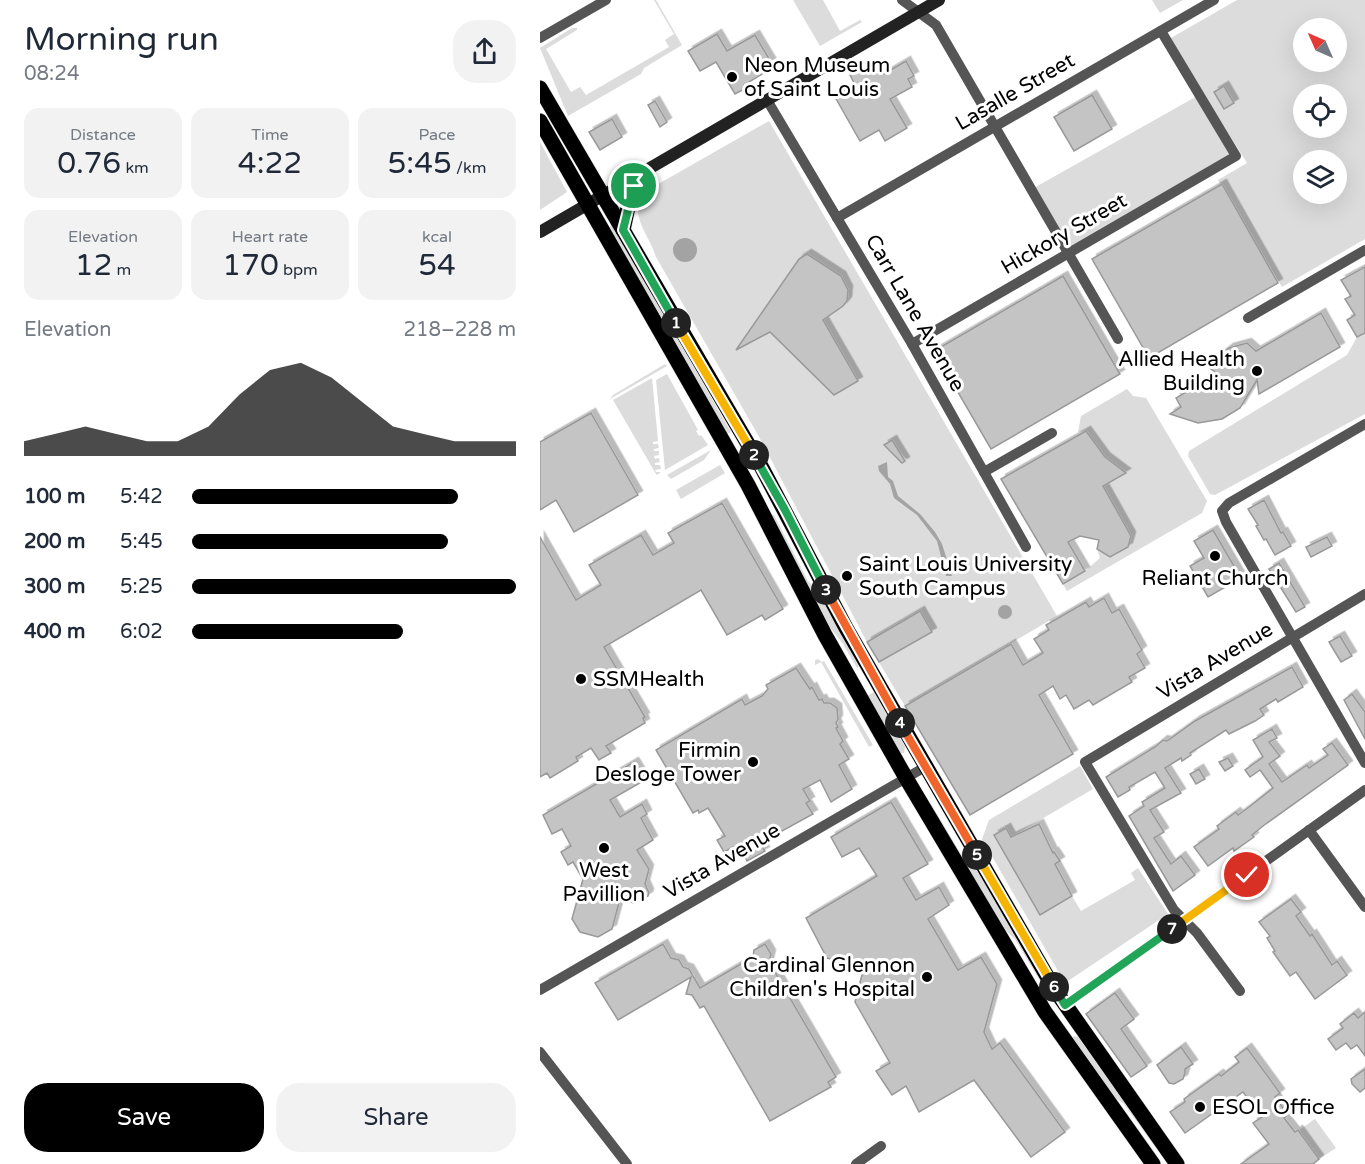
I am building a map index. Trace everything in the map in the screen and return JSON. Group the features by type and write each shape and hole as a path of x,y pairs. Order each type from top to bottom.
{"main road":[{"path":"540,232 939,0"},
{"path":"540,88 766,476 925,767 1065,1005 1172,1162"},
{"path":"540,121 748,485 825,635 906,778 1048,1017 1153,1164"},
{"path":"623,230 630,198 640,174"},
{"path":"825,635 840,649 858,677 865,679 872,673"},
{"path":"1048,1017 1065,1005"}],"street":[{"path":"540,38 606,0"},
{"path":"902,0 936,25 1118,339"},
{"name":"Lasalle Street","path":"837,218 1214,0"},
{"name":"Hickory Street","path":"912,344 1236,156 1161,30"},
{"name":"Carr Lane Avenue","path":"767,100 912,344 1026,547"},
{"path":"1248,318 1365,250"},
{"path":"1365,424 1222,509 1226,522 1365,763"},
{"path":"984,472 1052,433"},
{"name":"Vista Avenue","path":"1184,921 1174,910 1085,762 1365,594"},
{"name":"Vista Avenue","path":"540,990 925,767"},
{"path":"1065,1005 1365,790"},
{"path":"1309,830 1365,907"},
{"path":"1184,921 1197,933 1240,991"},
{"path":"540,1052 627,1164"},
{"path":"856,1164 881,1146"}],"shaded area":[{"path":"654,0 682,45 644,68 641,74 568,116 540,48 572,28 577,28 546,49 571,92 580,87 586,95 669,47 665,40 674,34"},
{"path":"793,0 823,0 840,31 860,20 862,22 820,46"},
{"path":"1152,0 1183,0 1160,13"},
{"path":"1237,0 1365,0 1365,239 1282,287 1218,180 1247,163 1169,39"},
{"path":"1199,95 1236,156 1069,254 1032,189"},
{"path":"769,121 1057,616 905,706 867,642 758,435 656,257 639,216 640,199 646,191"},
{"path":"540,142 567,192 540,210"},
{"path":"612,225 731,432 727,434 610,229"},
{"path":"685,238 694,241 697,250 694,259 685,262 676,259 673,250 676,241"},
{"path":"1365,333 1365,414 1215,495 1210,494 1188,456 1189,451 1347,355 1357,337"},
{"path":"665,364 667,366 610,399 613,395"},
{"path":"667,374 698,430 696,431 708,445 665,470 656,380"},
{"path":"652,378 658,441 653,444 658,444 659,448 654,451 659,451 659,455 654,456 655,459 659,458 660,462 655,465 660,465 661,469 655,470 661,472 657,475 613,400"},
{"path":"1127,389 1133,396 1146,398 1207,501 1202,513 1067,591 1063,584 1085,571 1100,558 1097,549 1131,535 1103,486 1126,473 1105,457 1086,431 1078,432 1081,416"},
{"path":"711,450 704,460 671,479 667,475"},
{"path":"887,462 888,477 893,481 898,496 920,514 935,532 942,544 952,576 946,576 937,541 917,515 894,498 890,484 879,471 878,466"},
{"path":"720,465 725,473 681,499 676,490"},
{"path":"774,515 808,581 820,594 859,666 857,668 843,644 825,621 771,516"},
{"path":"1005,605 1010,607 1012,612 1010,617 1005,619 1000,617 998,612 1000,607"},
{"path":"815,660 824,661 873,745 869,747 821,662 815,665"},
{"path":"874,692 905,747 904,753 899,753 867,696"},
{"path":"1080,766 1093,789 1011,837 1006,828 994,835 1040,915 1072,896 1081,911 1135,880 1131,873 1138,868 1168,914 1065,983 982,839 989,820"},
{"path":"931,804 961,854 975,867 1048,990 1046,991 1015,939 1004,929 929,805"},
{"path":"1078,1037 1153,1144 1124,1104 1110,1094 1072,1038"},
{"path":"1315,1119 1336,1148 1319,1159 1299,1130"}],"building":[{"path":"717,34 727,51 755,35 774,67 744,85 746,88 735,94 716,62 700,71 688,51"},
{"path":"906,61 914,76 908,79 912,87 890,99 907,128 885,141 879,130 860,141 835,97 855,85 850,75 861,69 864,74 879,65 884,74"},
{"path":"1224,86 1234,103 1224,109 1214,92"},
{"path":"1092,95 1112,129 1074,151 1054,117"},
{"path":"655,101 667,122 660,127 648,105"},
{"path":"612,119 622,137 600,150 589,132"},
{"path":"1222,184 1278,283 1149,358 1092,259"},
{"path":"807,254 841,276 848,290 847,301 843,306 823,320 858,381 834,395 770,332 736,350 799,259"},
{"path":"1365,267 1365,333 1357,337 1347,320 1355,315 1345,299 1351,296 1341,280"},
{"path":"1063,276 1120,374 991,449 934,351"},
{"name":"Allied Health Building","path":"1321,313 1340,347 1259,394 1257,380 1240,408 1222,419 1198,423 1170,414 1181,407 1176,398 1217,374 1210,368 1217,357 1229,348 1247,343 1256,351"},
{"path":"591,413 638,495 574,532 556,500 540,510 540,442"},
{"path":"1086,431 1105,457 1126,473 1103,486 1131,536 1128,547 1110,557 1097,549 1099,540 1080,536 1068,542 1085,571 1063,584 1001,479"},
{"path":"892,440 905,461 902,463 884,445"},
{"path":"1264,500 1281,533 1283,532 1291,546 1275,555 1266,539 1264,540 1248,509"},
{"path":"722,503 783,609 765,620 762,615 727,635 701,590 604,647 645,717 643,718 645,723 606,746 611,753 599,760 591,748 576,757 578,761 550,778 547,773 540,777 540,537 576,600 601,585 589,565 641,535 653,555 674,543 668,533"},
{"name":"Reliant Church","path":"1213,530 1241,578 1208,597 1190,566 1204,558 1194,541"},
{"path":"1327,537 1332,546 1311,557 1306,547"},
{"path":"1279,563 1305,607 1296,612 1269,569"},
{"path":"1104,598 1112,613 1119,609 1142,650 1137,654 1145,668 1129,677 1132,682 1093,705 1089,700 1074,709 1066,695 1060,699 1053,686 1039,695 1073,754 970,815 905,706 1011,644 1023,665 1043,653 1034,639 1049,630 1046,625 1086,602 1089,607"},
{"path":"920,611 932,632 879,662 867,642"},
{"path":"1340,636 1352,656 1341,662 1329,642"},
{"path":"1292,667 1303,687 1278,702 1276,699 1260,709 1264,715 1255,721 1229,734 1226,730 1190,753 1191,755 1182,761 1181,758 1165,768 1181,793 1150,810 1164,832 1154,838 1171,864 1181,856 1195,875 1173,891 1129,816 1144,806 1142,802 1165,788 1155,772 1129,787 1130,790 1118,797 1106,777 1163,740 1167,741 1195,721"},
{"name":"Firmin Desloge Tower","path":"796,668 810,689 812,687 819,700 822,699 824,703 830,703 837,708 838,727 836,728 843,741 840,744 849,759 839,765 852,789 831,802 820,780 803,789 810,801 806,803 813,814 760,843 765,851 747,861 744,855 739,857 733,847 724,852 717,840 725,836 708,808 699,813 698,810 693,813 656,750 742,699 745,705 762,696 768,689 766,685"},
{"path":"1352,694 1365,712 1365,739 1344,700"},
{"path":"1272,729 1277,738 1269,742 1280,756 1269,764 1282,782 1307,765 1309,768 1328,755 1323,749 1332,743 1348,765 1263,826 1252,835 1254,837 1234,851 1233,848 1208,866 1194,847 1219,829 1217,826 1236,812 1238,815 1273,788 1260,770 1250,777 1245,770 1263,757 1253,740"},
{"path":"1228,758 1233,766 1225,771 1219,762"},
{"name":"West Pavillion","path":"634,762 645,780 610,800 620,817 642,804 647,814 641,818 653,840 637,850 649,869 645,884 649,893 648,896 634,903 620,899 612,929 598,937 580,932 572,919 583,879 573,862 568,865 561,852 571,846 562,829 552,834 543,815"},
{"path":"1199,769 1205,779 1196,784 1190,774"},
{"name":"Cardinal Glennon Children's Hospital","path":"891,802 928,864 903,878 916,900 939,887 949,905 928,919 958,970 981,957 997,984 984,1032 992,1049 1000,1043 1065,1132 1031,1157 974,1080 919,1112 906,1086 892,1095 876,1071 890,1063 855,1002 864,967 827,958 806,918 877,876 859,848 842,857 831,837"},
{"path":"1039,824 1053,853 1060,861 1055,864 1072,896 1040,915 994,835 1006,828 1011,837"},
{"path":"1291,899 1301,912 1296,916 1310,936 1312,934 1332,965 1337,961 1347,975 1315,999 1296,972 1290,976 1273,952 1275,951 1267,938 1270,936 1259,922"},
{"path":"663,944 671,958 679,960 683,967 689,969 700,988 753,957 754,950 765,944 771,954 769,962 836,1077 828,1082 831,1087 770,1121 704,1006 700,1008 692,995 686,994 691,977 618,1020 595,983"},
{"path":"1115,993 1134,1019 1121,1029 1147,1066 1131,1077 1086,1014"},
{"path":"1365,1012 1365,1056 1357,1045 1351,1049 1346,1043 1336,1050 1328,1039 1343,1028 1340,1024 1354,1013 1358,1018"},
{"path":"1181,1047 1193,1064 1185,1069 1183,1079 1174,1084 1169,1083 1157,1065"},
{"path":"1247,1048 1280,1093 1275,1097 1288,1115 1284,1118 1295,1132 1298,1130 1319,1159 1313,1164 1241,1164 1269,1144 1253,1123 1262,1117 1243,1092 1185,1133 1170,1112 1185,1102 1184,1099 1239,1062 1235,1057"},
{"path":"1365,1069 1365,1088 1360,1092 1352,1084 1351,1079"}],"place":[{"name":"Neon Museum of Saint Louis","path":"732,77"},
{"name":"Allied Health Building","path":"1257,371"},
{"name":"Reliant Church","path":"1215,556"},
{"name":"Saint Louis University South Campus","path":"847,576"},
{"name":"SSMHealth","path":"581,679"},
{"name":"Firmin Desloge Tower","path":"753,762"},
{"name":"West Pavillion","path":"604,848"},
{"name":"Cardinal Glennon Children's Hospital","path":"927,977"},
{"name":"ESOL Office","path":"1200,1107"}],"route":[{"path":"634,186 623,230 762,468 846,628 925,767 1065,1005 1247,875"}]}
